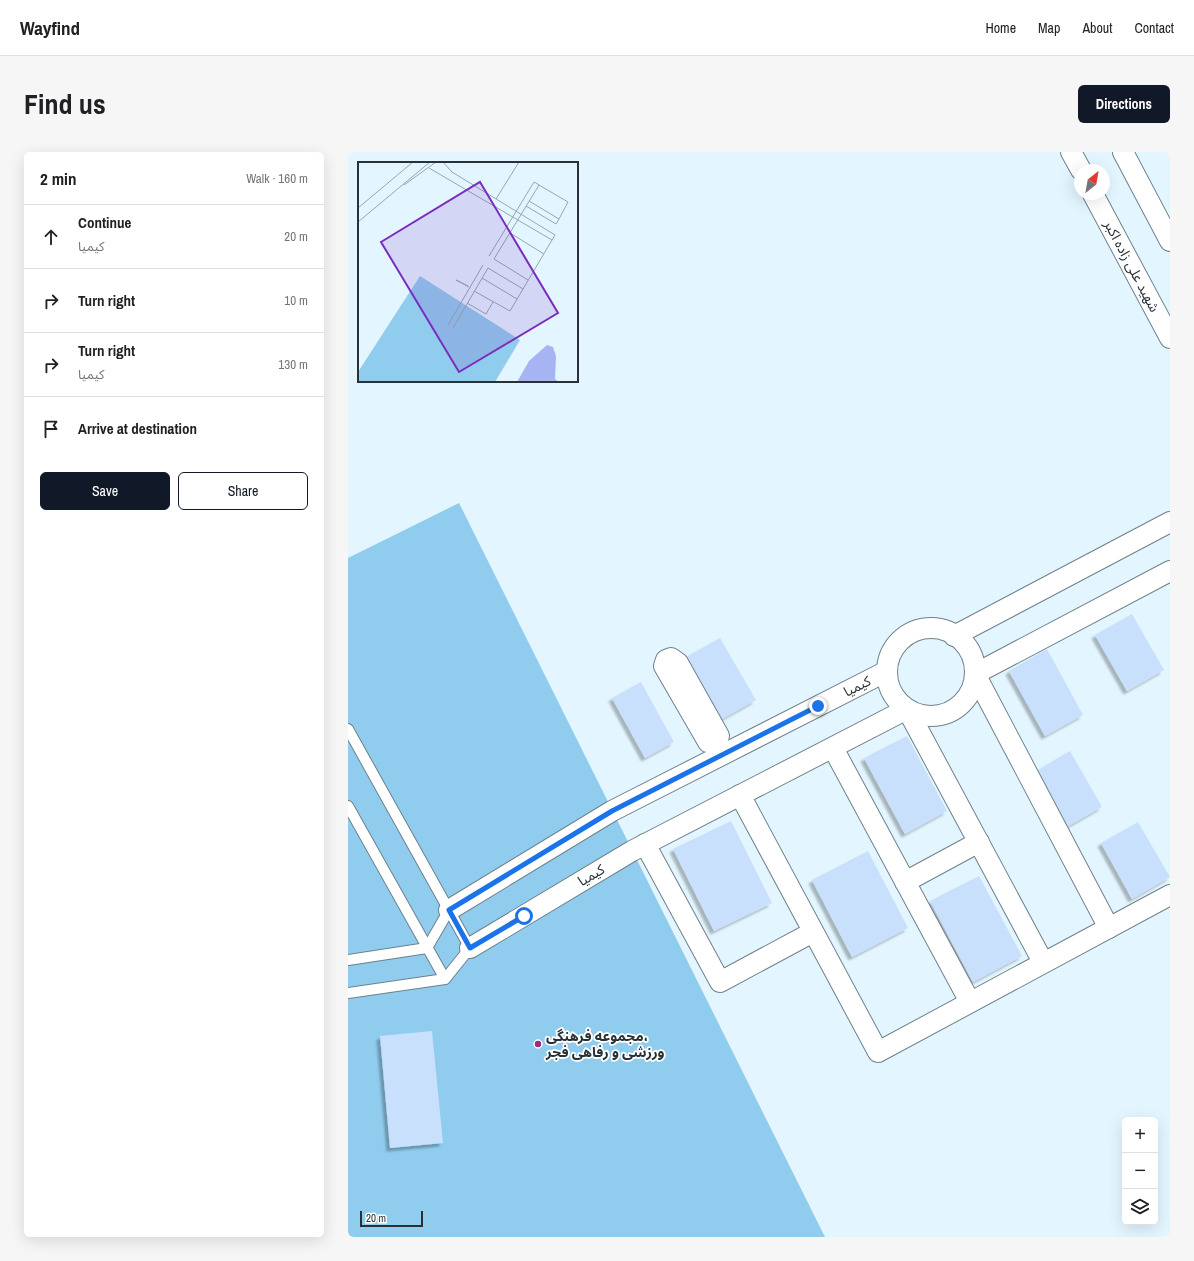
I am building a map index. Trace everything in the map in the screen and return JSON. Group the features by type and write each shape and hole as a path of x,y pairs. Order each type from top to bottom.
{"street":[{"path":"1071,152 1077,164"},
{"path":"1122,152 1170,241"},
{"name":"شهید علی زاده اکبر","path":"1096,200 1170,338"},
{"path":"954,636 1170,522"},
{"path":"1109,928 975,674 974,663 970,652 963,643 944,630 921,630 910,634 901,640 889,659 887,671 892,693 899,702 907,709 918,714 929,716 940,715 951,711 968,696 975,674 1168,576"},
{"name":"کیمیا","path":"449,910 612,811 720,749 887,671"},
{"path":"907,709 1043,962"},
{"name":"کیمیا","path":"470,948 645,844 907,709"},
{"path":"833,748 970,1002"},
{"path":"740,795 878,1052 1170,895"},
{"path":"905,882 978,842"},
{"path":"645,844 720,982 813,932"}],"lane":[{"path":"348,729 470,948 445,979 348,993"},
{"path":"348,806 445,979"},
{"path":"427,948 449,910"},
{"path":"348,960 427,948"}],"shaded area":[{"name":"مجموعه فرهنگی، ورزشی و رفاهی فجر","path":"459,503 825,1237 348,1237 348,558"}],"building":[{"path":"1132,614 1164,670 1127,691 1095,635"},
{"path":"720,638 756,700 722,719 686,657"},
{"path":"1047,649 1083,715 1045,736 1009,671"},
{"path":"641,682 674,742 645,758 612,698"},
{"path":"907,736 947,811 905,834 864,758"},
{"path":"1070,751 1102,807 1065,828 1033,773"},
{"path":"731,821 772,903 714,931 673,849"},
{"path":"1138,822 1170,877 1132,899 1101,843"},
{"path":"868,851 908,928 852,957 812,880"},
{"path":"979,876 1022,956 973,982 930,901"},
{"path":"432,1031 443,1143 390,1148 380,1036"}],"place":[{"name":"مجموعه فرهنگی، ورزشی و رفاهی فجر","path":"538,1044"}],"route":[{"path":"524,916 470,948 449,910 612,811 818,706"}]}
